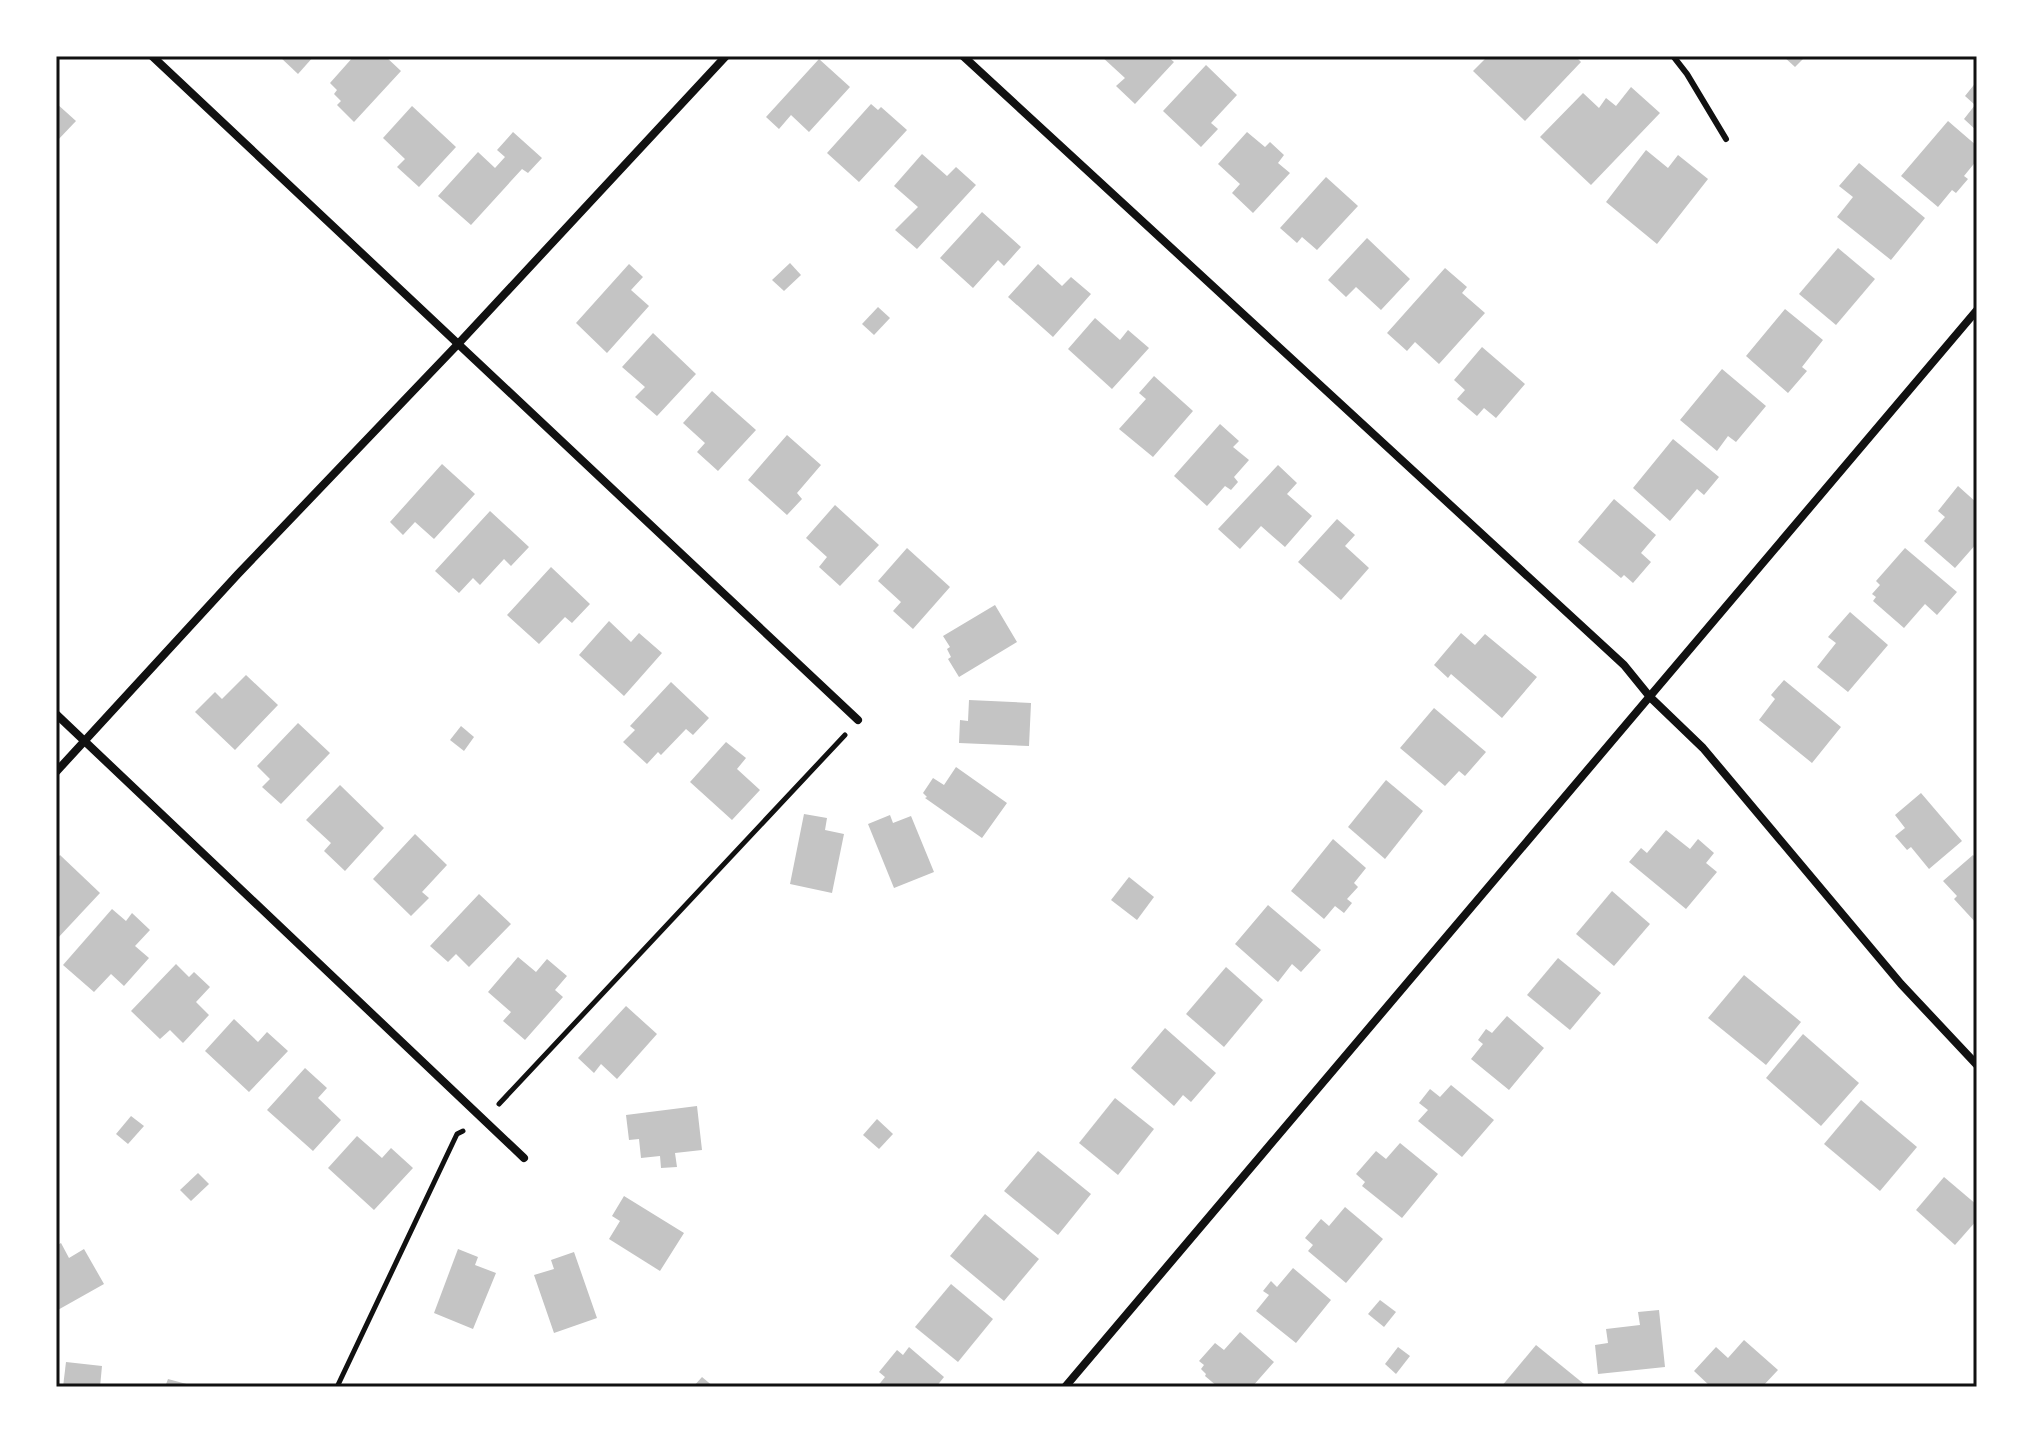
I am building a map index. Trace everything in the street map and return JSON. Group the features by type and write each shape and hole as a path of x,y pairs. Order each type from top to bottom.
{"street":[{"path":"152,56 858,720"},
{"path":"56,772 726,56"},
{"path":"963,56 1624,665 1650,697 1703,748 1901,984 1977,1065"},
{"path":"1065,1387 1977,310"},
{"path":"56,714 524,1158"}],"lane":[{"path":"1673,56 1726,139"}],"path":[{"path":"337,1387 457,1134 484,1121 858,720"}],"building":[{"path":"279,56 314,56 298,74"},
{"path":"354,56 385,56 401,71 354,122 337,105 341,101 330,83"},
{"path":"1101,56 1167,56 1174,62 1135,104 1116,86 1125,78"},
{"path":"1488,56 1575,56 1581,62 1525,121 1473,71"},
{"path":"1783,56 1806,56 1795,67"},
{"path":"819,59 850,87 809,132 791,115 779,129 766,117"},
{"path":"1206,65 1237,95 1211,123 1218,129 1201,147 1163,111"},
{"path":"1977,81 1977,131 1964,119 1975,105 1965,96"},
{"path":"1631,87 1660,113 1591,185 1540,137 1583,93 1599,108 1606,98 1616,106"},
{"path":"56,103 76,121 56,142"},
{"path":"871,104 878,110 881,107 907,130 859,182 827,153"},
{"path":"412,106 456,147 419,187 397,167 405,159 383,138"},
{"path":"1948,121 1977,146 1977,160 1964,176 1968,179 1956,193 1952,190 1938,207 1901,176"},
{"path":"513,132 542,158 528,173 522,169 471,225 438,196 478,152 495,168 505,157 497,150"},
{"path":"1247,132 1265,147 1270,142 1284,155 1278,163 1290,173 1253,213 1232,193 1240,184 1218,164"},
{"path":"1646,150 1668,168 1678,155 1708,179 1657,244 1606,202"},
{"path":"922,154 947,176 956,167 976,185 917,249 895,230 918,207 894,186"},
{"path":"1859,163 1925,218 1891,260 1837,217 1853,197 1839,186"},
{"path":"1326,177 1358,206 1317,250 1302,237 1297,243 1280,228"},
{"path":"982,212 1021,247 1004,266 998,260 973,288 940,258"},
{"path":"1367,238 1410,279 1381,310 1356,287 1346,297 1328,280"},
{"path":"1838,248 1875,279 1836,325 1799,294"},
{"path":"790,263 801,275 784,291 772,280"},
{"path":"629,264 643,277 631,290 649,306 607,353 576,323"},
{"path":"1038,264 1062,286 1071,277 1091,294 1053,337 1008,297"},
{"path":"1445,268 1467,287 1462,293 1485,313 1439,364 1415,342 1407,351 1387,333"},
{"path":"878,307 890,318 874,335 862,324"},
{"path":"1785,309 1823,340 1802,367 1807,371 1788,393 1746,356"},
{"path":"1095,318 1120,340 1128,330 1149,348 1112,389 1068,349"},
{"path":"653,333 696,374 657,416 635,397 645,387 622,367"},
{"path":"1482,347 1525,384 1496,418 1484,408 1477,416 1457,399 1465,390 1454,380"},
{"path":"1722,369 1766,406 1736,442 1728,436 1717,451 1680,420"},
{"path":"1154,376 1193,411 1153,457 1119,429 1146,399 1139,393"},
{"path":"712,391 756,430 718,471 697,452 705,443 683,423"},
{"path":"1220,424 1239,441 1233,447 1249,460 1234,477 1238,482 1231,490 1225,486 1207,506 1174,476"},
{"path":"787,435 821,465 797,493 802,499 787,515 748,480"},
{"path":"1673,439 1719,477 1704,495 1697,489 1670,521 1633,488"},
{"path":"442,464 475,494 434,539 415,522 403,535 390,522"},
{"path":"1278,465 1297,483 1287,494 1312,516 1285,547 1261,526 1240,549 1218,529"},
{"path":"1958,486 1977,503 1977,543 1955,568 1924,541 1945,517 1938,511"},
{"path":"1614,499 1656,535 1641,553 1651,562 1633,583 1624,575 1621,578 1578,542"},
{"path":"835,505 879,545 840,586 819,567 827,557 806,538"},
{"path":"490,511 529,547 511,566 504,559 480,585 473,578 459,593 435,571"},
{"path":"1337,519 1355,535 1345,546 1369,568 1341,600 1298,562"},
{"path":"907,548 950,587 913,629 893,611 901,602 878,581"},
{"path":"1905,548 1957,592 1937,615 1925,604 1904,628 1873,601 1876,597 1872,594 1880,585 1876,581"},
{"path":"551,567 590,604 572,623 565,617 539,644 507,615"},
{"path":"995,605 1017,642 959,677 948,659 951,657 947,649 950,647 943,636"},
{"path":"1850,612 1888,645 1848,692 1817,667 1836,643 1828,637"},
{"path":"609,621 631,642 639,633 662,653 624,696 579,655"},
{"path":"1461,633 1475,645 1485,634 1537,677 1502,718 1451,674 1448,678 1434,665"},
{"path":"246,675 278,705 235,750 195,712 215,692 222,699"},
{"path":"1784,680 1841,727 1812,763 1759,720 1775,699 1771,695"},
{"path":"671,682 709,718 693,735 686,729 661,755 658,752 647,764 623,742 635,730 630,726"},
{"path":"969,700 1031,703 1029,746 959,743 960,720 968,721"},
{"path":"1434,708 1486,752 1465,776 1459,771 1445,786 1400,748"},
{"path":"298,723 330,753 281,804 262,787 270,779 257,766"},
{"path":"461,726 474,737 464,751 450,740"},
{"path":"726,742 746,758 737,769 760,790 732,820 690,782"},
{"path":"956,767 1007,803 982,838 925,798 923,793 933,778 944,785"},
{"path":"1386,780 1423,811 1385,859 1348,827"},
{"path":"340,785 384,828 345,871 324,851 331,843 306,820"},
{"path":"1921,793 1962,841 1929,869 1911,847 1907,850 1895,836 1905,828 1895,815"},
{"path":"804,814 827,818 825,830 844,834 832,893 790,884"},
{"path":"890,815 893,823 911,816 934,872 894,888 868,824"},
{"path":"1666,830 1690,849 1698,839 1714,853 1706,863 1717,872 1686,909 1629,862 1641,848 1647,853"},
{"path":"415,834 447,865 422,892 429,898 411,916 373,879"},
{"path":"1333,839 1366,868 1354,883 1358,887 1347,899 1352,903 1344,913 1335,906 1324,919 1291,891"},
{"path":"60,855 100,893 56,940 56,860"},
{"path":"1973,855 1977,859 1977,924 1954,899 1957,896 1943,881"},
{"path":"1129,877 1154,897 1137,920 1111,900"},
{"path":"1612,891 1650,924 1614,966 1576,934"},
{"path":"479,894 511,924 469,967 456,954 448,962 430,946"},
{"path":"1268,905 1321,950 1301,972 1292,964 1278,982 1235,944"},
{"path":"112,909 126,921 132,913 150,930 135,946 149,958 124,986 111,974 94,992 63,965"},
{"path":"518,957 536,972 547,959 567,976 555,990 563,997 525,1040 503,1021 511,1012 488,992"},
{"path":"1558,958 1601,993 1570,1030 1527,995"},
{"path":"176,964 189,977 194,972 210,987 196,1002 209,1015 183,1043 170,1030 160,1039 131,1011"},
{"path":"1226,967 1263,1000 1224,1047 1186,1014"},
{"path":"1744,975 1801,1022 1766,1065 1708,1018"},
{"path":"626,1006 657,1034 617,1079 601,1064 594,1073 578,1058"},
{"path":"1507,1016 1544,1048 1509,1090 1471,1059 1483,1044 1478,1040 1486,1029 1492,1033"},
{"path":"234,1019 258,1042 267,1032 288,1051 249,1092 205,1051"},
{"path":"1165,1028 1216,1073 1191,1102 1183,1095 1174,1106 1131,1068"},
{"path":"1803,1034 1859,1083 1821,1126 1766,1078"},
{"path":"305,1068 327,1088 318,1098 341,1120 313,1151 267,1110"},
{"path":"1451,1085 1494,1120 1462,1157 1418,1121 1428,1110 1419,1103 1430,1089 1440,1097"},
{"path":"1115,1098 1154,1129 1118,1175 1079,1143"},
{"path":"1861,1100 1917,1147 1880,1191 1824,1144"},
{"path":"697,1106 702,1150 675,1153 677,1167 661,1168 660,1156 641,1158 639,1139 629,1140 626,1115"},
{"path":"131,1116 144,1126 128,1144 116,1134"},
{"path":"877,1119 893,1134 879,1149 863,1135"},
{"path":"357,1136 382,1158 391,1148 413,1168 374,1210 328,1168"},
{"path":"1400,1143 1438,1174 1402,1218 1362,1186 1365,1182 1356,1174 1376,1151 1386,1159"},
{"path":"1038,1151 1091,1194 1058,1235 1004,1191"},
{"path":"198,1173 209,1184 191,1201 180,1190"},
{"path":"1944,1177 1977,1205 1977,1220 1955,1245 1916,1210"},
{"path":"624,1196 684,1233 660,1271 609,1239 620,1221 612,1216"},
{"path":"1345,1207 1383,1239 1346,1283 1308,1251 1313,1245 1305,1238 1321,1219 1329,1226"},
{"path":"985,1214 1039,1259 1004,1301 950,1256"},
{"path":"61,1243 69,1258 84,1249 104,1284 56,1311 56,1246"},
{"path":"458,1249 478,1257 475,1265 496,1273 473,1329 434,1313"},
{"path":"574,1252 597,1318 554,1333 534,1275 554,1269 551,1260"},
{"path":"1293,1268 1331,1300 1296,1343 1256,1311 1269,1295 1263,1291 1271,1281 1277,1287"},
{"path":"951,1284 993,1319 958,1362 915,1327"},
{"path":"1380,1300 1396,1312 1384,1327 1368,1314"},
{"path":"1659,1310 1665,1367 1598,1374 1595,1345 1608,1343 1606,1329 1640,1325 1638,1312"},
{"path":"1240,1332 1274,1362 1252,1387 1218,1387 1205,1376 1201,1369 1204,1365 1199,1361 1215,1343 1224,1350"},
{"path":"1744,1340 1778,1370 1762,1387 1711,1387 1694,1371 1716,1347 1728,1358"},
{"path":"1536,1345 1584,1384 1581,1387 1501,1387"},
{"path":"909,1347 944,1377 936,1387 877,1387 885,1377 879,1372 897,1350 903,1355"},
{"path":"1398,1347 1410,1356 1396,1374 1385,1364"},
{"path":"66,1362 102,1366 100,1387 63,1387"},
{"path":"702,1377 714,1387 693,1387"},
{"path":"168,1379 194,1386 194,1387 165,1387"}]}
